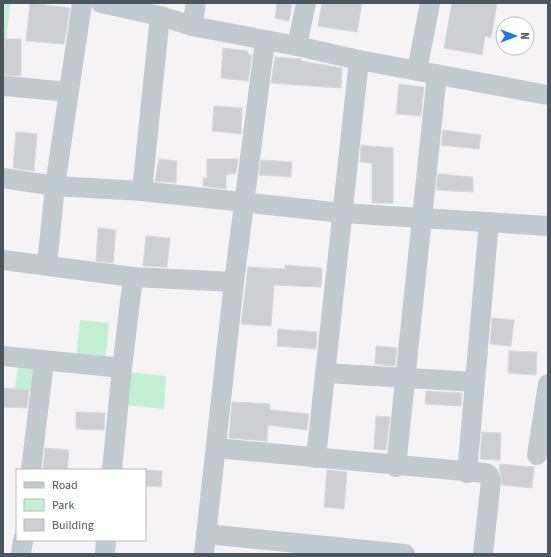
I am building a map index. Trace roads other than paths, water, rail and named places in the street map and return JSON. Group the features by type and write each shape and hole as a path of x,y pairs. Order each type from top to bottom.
{"street":[{"path":"47,265 55,186 82,3"},
{"path":"101,3 160,16 192,26 297,46 359,60 548,95"},
{"path":"192,26 196,3"},
{"path":"297,46 306,3"},
{"path":"417,71 430,3"},
{"path":"142,191 160,16"},
{"path":"204,554 234,282 265,41"},
{"path":"316,458 359,60"},
{"path":"396,467 437,74"},
{"path":"5,86 69,92"},
{"path":"3,178 55,186 142,191 342,213 548,226"},
{"path":"468,473 489,222"},
{"path":"3,260 133,277 234,282"},
{"path":"112,469 133,277"},
{"path":"3,356 122,368"},
{"path":"31,469 44,361"},
{"path":"325,373 475,382"},
{"path":"538,455 548,388"},
{"path":"216,448 489,475 491,480 483,554"},
{"path":"206,534 289,548 397,554"},
{"path":"21,554 23,541"},
{"path":"105,554 106,541"}]}
